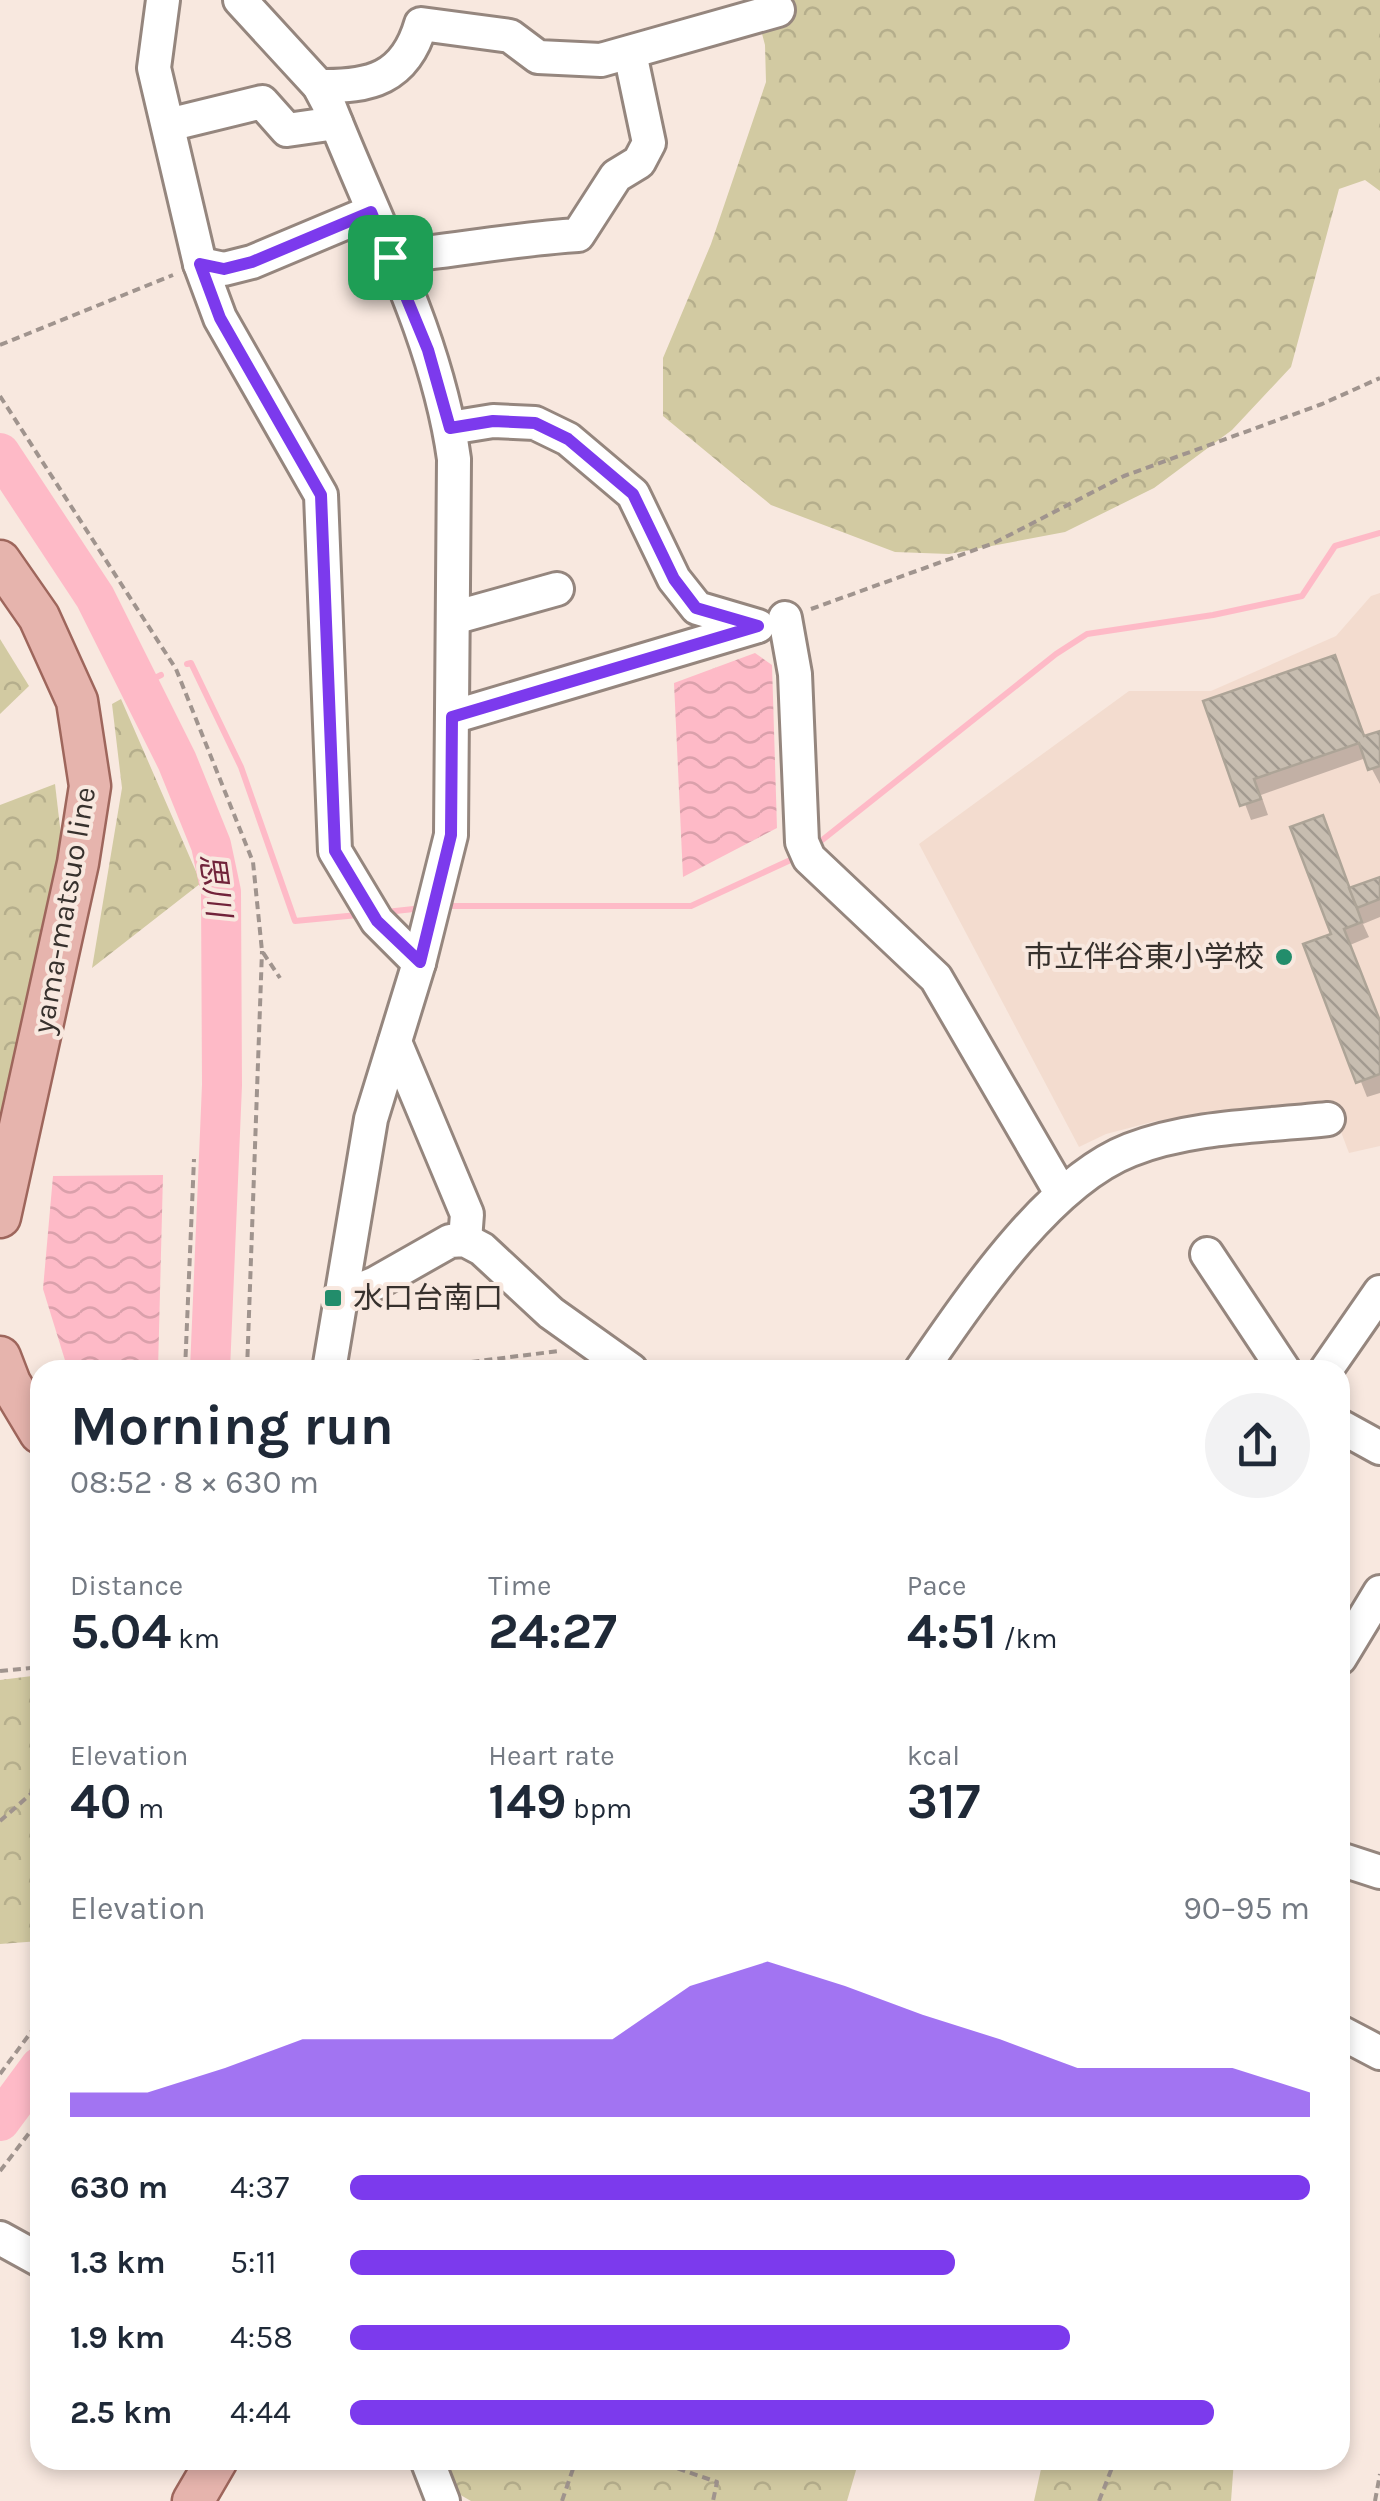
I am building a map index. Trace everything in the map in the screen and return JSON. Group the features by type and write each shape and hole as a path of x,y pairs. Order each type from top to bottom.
{"main road":[{"name":"yama-matsuo line","path":"0,561 39,616 77,702 90,786 78,863 0,1217"},
{"path":"0,1356 10,1383 30,1416"},
{"path":"193,2501 211,2470"}],"street":[{"path":"163,0 154,68 200,264 220,318 321,495 336,782 331,819 335,851 372,912 420,962"},
{"path":"240,0 319,86 434,367 454,459 451,835 420,962 371,1120 330,1360"},
{"path":"319,86 369,84 386,76 405,58 421,24 510,36 538,57 564,61 630,53 778,10"},
{"path":"390,257 460,250 508,240 578,235 616,176 639,162 649,143 630,53"},
{"path":"168,124 262,102 288,130 336,123"},
{"path":"200,264 224,269 252,262 371,212"},
{"path":"450,428 493,421 535,423 568,439 633,494 674,579 696,608 783,618"},
{"path":"453,618 557,589"},
{"path":"452,717 783,618"},
{"path":"783,618 795,674 805,850 936,978 1061,1193"},
{"path":"395,1042 466,1214 465,1240"},
{"path":"929,1360 1061,1193 1097,1166 1149,1144 1328,1119"},
{"path":"342,1296 376,1283 450,1241 465,1240 482,1248 551,1313 617,1360"},
{"path":"1207,1254 1277,1360"},
{"path":"1333,1360 1380,1292"},
{"path":"1350,1432 1380,1448"},
{"path":"1350,1642 1380,1592"},
{"path":"1350,1862 1380,1872"},
{"path":"1350,2038 1380,2054"},
{"path":"0,2238 30,2254"},
{"path":"431,2470 442,2501"}],"path":[{"path":"0,345 200,264"},
{"path":"783,618 994,543 1124,476 1322,404 1380,378"},
{"path":"0,396 176,669 253,862 262,951 247,1360"},
{"path":"262,951 280,978"},
{"path":"185,1360 194,1160"},
{"path":"493,1360 554,1353 585,1338"},
{"path":"0,1671 30,1668"},
{"path":"0,1821 30,1795"},
{"path":"0,2074 30,2034"},
{"path":"0,2171 30,2132"},
{"path":"562,2501 573,2470"},
{"path":"682,2470 717,2482 713,2501"},
{"path":"1099,2501 1111,2470"},
{"path":"1375,2501 1380,2474"}],"shaded area":[{"name":"市立伴谷東小学校","path":"1380,593 1380,1146 1349,1153 1329,1100 1156,1121 1106,1134 1079,1147 919,844 1129,691 1211,691 1336,636 1371,596"}],"green space":[{"path":"753,0 1380,0 1380,191 1365,180 1339,189 1291,367 1232,430 1154,488 1065,532 949,554 895,552 771,505 663,416 663,358 711,244 766,82 765,45"},
{"path":"0,639 29,686 0,714"},
{"path":"121,699 201,883 92,968 122,788 112,704"},
{"path":"55,784 64,861 0,1142 0,805"},
{"path":"30,1676 30,1942 0,1944 0,1680"},
{"path":"443,2470 856,2470 847,2501 471,2501 450,2489"},
{"path":"1041,2470 1233,2470 1231,2501 1034,2501"}],"water":[{"path":"755,653 772,665 777,828 683,877 674,683"},
{"path":"163,1175 158,1360 65,1360 43,1289 53,1176"}],"building":[{"path":"1335,655 1364,736 1380,731 1380,766 1368,770 1359,743 1254,779 1261,799 1240,806 1203,701"},
{"path":"1323,815 1362,922 1344,929 1380,1021 1380,1074 1356,1083 1303,944 1331,934 1290,827"},
{"path":"1380,877 1380,899 1357,908 1349,888"}],"waterway":[{"name":"思川","path":"0,453 95,597 177,761 211,845 221,892 222,1085 210,1360"},
{"path":"816,845 1056,654 1087,634 1213,615 1302,596 1335,546 1380,533"},
{"path":"187,664 191,663 241,767 295,921 358,915"},
{"path":"139,686 161,675"},
{"path":"445,906 691,906 797,857"},
{"path":"386,912 423,908"},
{"name":"思川","path":"0,2121 30,2080"}],"place":[{"name":"市立伴谷東小学校","path":"1284,957"},
{"name":"水口台南口","path":"333,1298"}],"route":[{"path":"371,212 390,257 446,401 450,428 493,421 535,423 568,439 633,494 674,579 696,608 724,620 758,626 452,717 451,835 420,962 377,921 335,851 331,819 336,782 321,495 303,456 220,318 200,264 224,269 252,262 371,212"}]}
